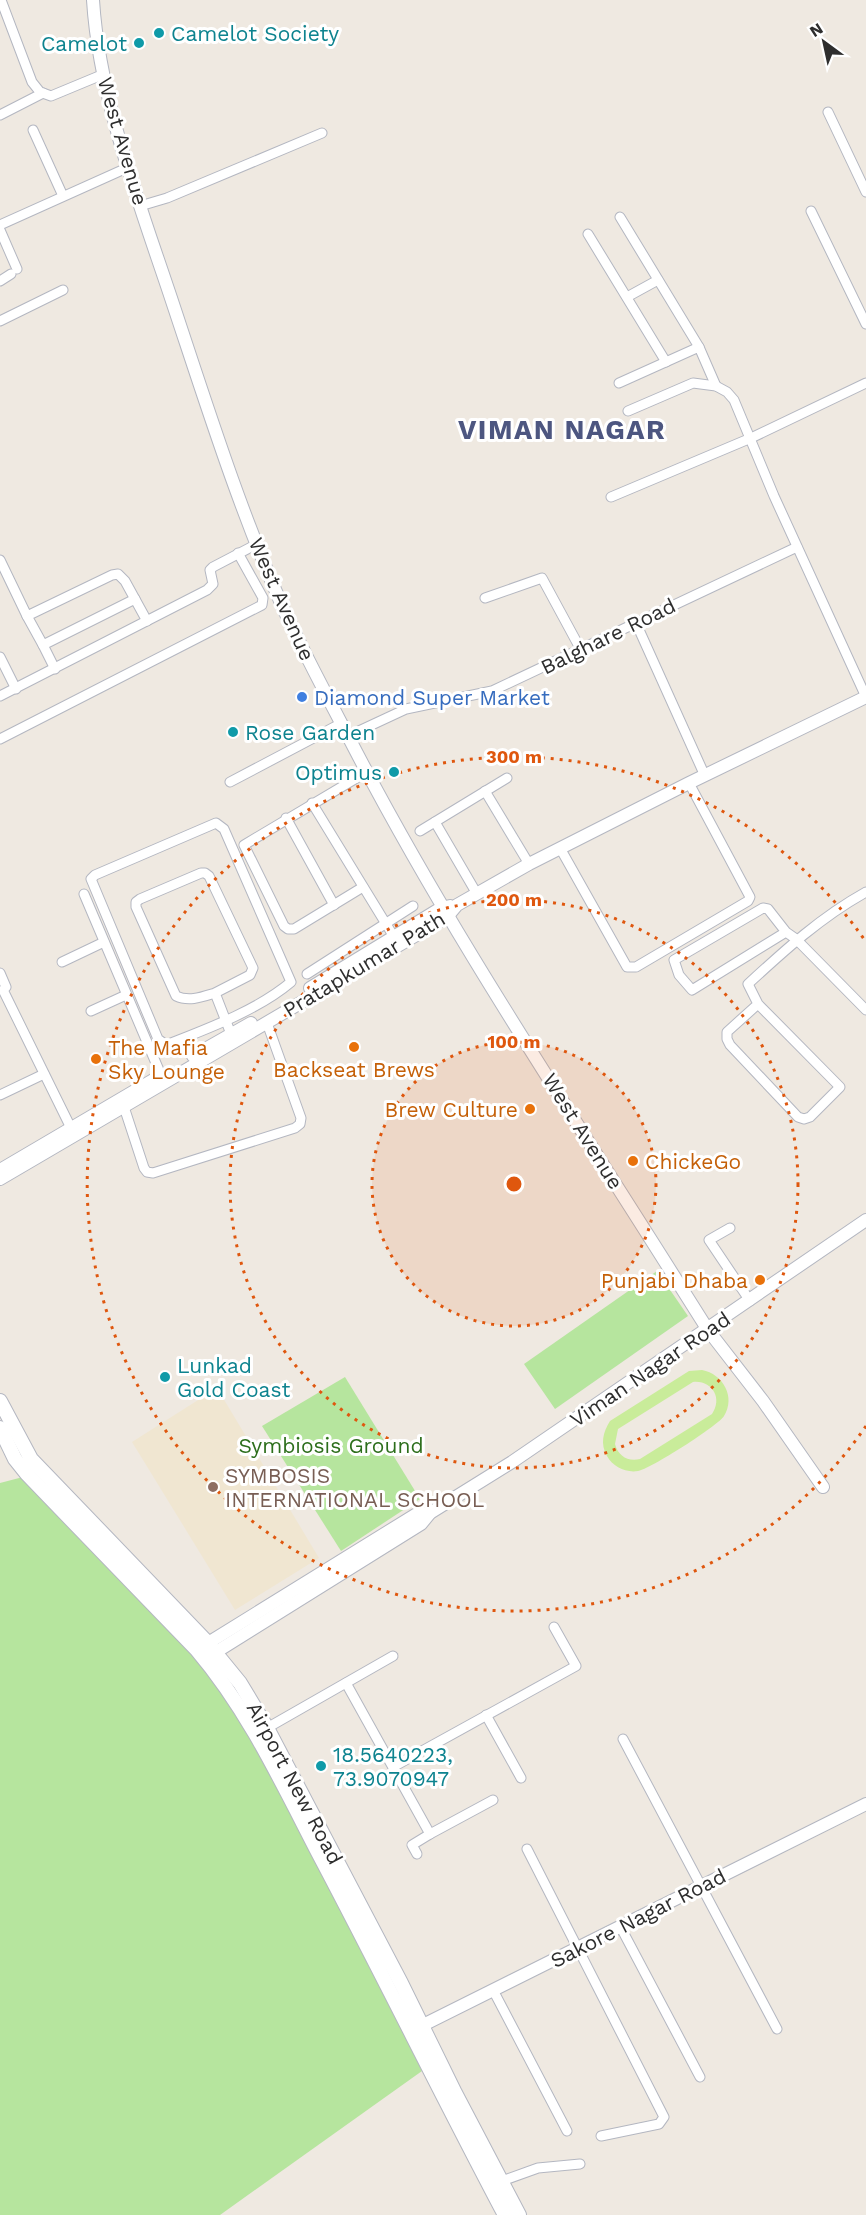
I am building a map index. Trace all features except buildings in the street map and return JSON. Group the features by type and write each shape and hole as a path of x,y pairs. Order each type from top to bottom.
{"main road":[{"name":"Airport New Road","path":"0,1401 31,1459 206,1651 252,1727 519,2215"},
{"name":"Airport New Road","path":"0,1428 21,1467 240,1683 267,1728 417,2028 505,2215"}],"street":[{"path":"2,0 32,82 44,93 51,96 104,74"},
{"name":"West Avenue","path":"93,0 94,26 104,74 140,206 201,388 257,544 284,610 365,773 444,912 708,1330 763,1401 823,1487"},
{"path":"0,115 44,93"},
{"path":"828,112 866,192"},
{"path":"33,130 63,196"},
{"path":"140,206 167,198 322,133"},
{"path":"0,225 129,167"},
{"path":"811,211 866,324"},
{"path":"620,217 699,347 716,386"},
{"path":"0,230 14,272 0,281"},
{"path":"588,234 666,362"},
{"path":"627,297 658,280"},
{"path":"0,321 63,291"},
{"path":"619,383 699,347"},
{"path":"628,411 693,383 716,386 727,392 734,400 797,547 866,697"},
{"path":"611,497 751,438 866,383"},
{"path":"0,696 212,587 211,568 257,544"},
{"name":"Balghare Road","path":"348,736 406,709 492,691 797,547"},
{"path":"0,739 262,605 263,598 238,553"},
{"path":"0,560 55,669"},
{"path":"27,616 118,574 122,576 147,621"},
{"path":"485,598 542,578 581,650"},
{"path":"43,645 135,599"},
{"path":"636,622 705,776"},
{"path":"0,657 16,689"},
{"name":"Pratapkumar Path","path":"0,1179 71,1128 267,1023 302,997 394,938 560,848 866,697"},
{"path":"230,782 340,724"},
{"path":"363,887 294,929 288,929 284,926 244,844 365,773"},
{"path":"420,831 507,778"},
{"path":"560,848 627,967 636,967 748,901 750,897 689,783"},
{"path":"485,792 529,864"},
{"path":"312,803 394,938"},
{"path":"286,819 334,905"},
{"path":"435,822 477,894"},
{"path":"216,823 224,829 291,982 278,993 225,1019 166,1045 158,1039 91,879 95,875 216,823"},
{"path":"201,873 209,876 253,968 250,975 215,993 197,998 183,999 176,996 136,907 136,902 140,899 201,873"},
{"path":"758,1004 727,1032 727,1040 730,1046 798,1117 804,1119 810,1117 840,1087 758,1004 748,984 796,939 846,903 866,892"},
{"path":"84,894 163,1079"},
{"path":"307,974 413,906"},
{"path":"786,932 692,990 680,975 674,960 763,908 768,909 786,932 796,939 866,1010"},
{"name":"Pratapkumar Path","path":"0,1170 124,1107 231,1034 302,997 444,912"},
{"path":"62,962 104,942"},
{"path":"0,973 6,987 1,991 71,1128"},
{"path":"215,993 231,1034"},
{"path":"91,1011 126,995"},
{"path":"124,1107 144,1168 147,1172 153,1173 295,1128 300,1124 301,1118 267,1023"},
{"path":"1,1092 44,1074"},
{"name":"Viman Nagar Road","path":"206,1651 415,1515 430,1513 512,1462 866,1220"},
{"path":"730,1228 710,1240 750,1301"},
{"path":"393,1767 576,1666 554,1627"},
{"path":"267,1728 393,1656"},
{"path":"346,1683 430,1834"},
{"path":"486,1715 520,1778"},
{"path":"623,1739 777,2029"},
{"path":"417,1854 412,1845 493,1800"},
{"name":"Sakore Nagar Road","path":"417,2028 866,1804"},
{"path":"527,1849 664,2117 659,2124 601,2136"},
{"path":"620,1926 700,2077"},
{"path":"493,1990 567,2131"},
{"path":"501,2181 538,2168 580,2164"}],"shaded area":[{"name":"SYMBOSIS INTERNATIONAL SCHOOL","path":"217,1388 319,1558 235,1610 132,1442"}],"green space":[{"path":"657,1271 688,1316 555,1409 524,1364"},
{"path":"689,1371 709,1372 721,1381 729,1401 724,1416 669,1456 645,1469 629,1471 613,1463 605,1452 603,1443 610,1421","holes":["693,1382 700,1382 710,1387 716,1396 712,1414 640,1459 631,1460 621,1455 615,1444 618,1429"]},
{"name":"Symbiosis Ground","path":"345,1377 420,1499 341,1551 262,1426"},
{"path":"23,1477 210,1671 240,1715 386,1995 422,2071 220,2215 0,2215 0,1483"}],"place":[{"name":"Camelot Society","path":"159,33"},
{"name":"Camelot","path":"139,43"},
{"name":"Diamond Super Market","path":"302,697"},
{"name":"Rose Garden","path":"233,732"},
{"name":"Optimus","path":"394,772"},
{"name":"Backseat Brews","path":"354,1047"},
{"name":"The Mafia Sky Lounge","path":"96,1059"},
{"name":"Brew Culture","path":"530,1109"},
{"name":"ChickeGo","path":"633,1161"},
{"name":"Punjabi Dhaba","path":"760,1280"},
{"name":"Lunkad Gold Coast","path":"165,1377"},
{"name":"SYMBOSIS INTERNATIONAL SCHOOL","path":"213,1487"},
{"name":"18.5640223, 73.9070947","path":"321,1766"}],"district":[{"name":"VIMAN NAGAR","path":"562,430"}]}
